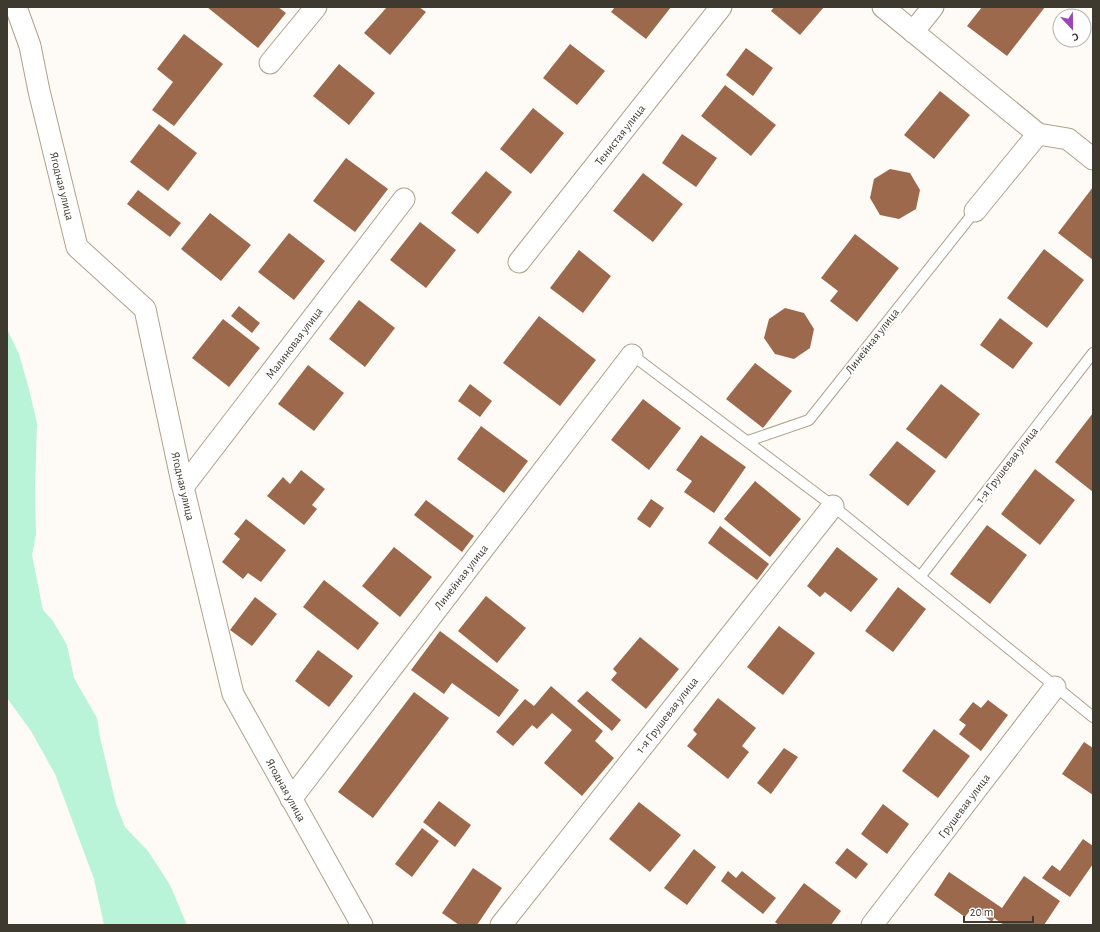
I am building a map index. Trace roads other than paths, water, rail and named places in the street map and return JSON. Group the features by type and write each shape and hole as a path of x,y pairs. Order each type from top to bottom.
{"street":[{"name":"Ягодная улица","path":"16,7 30,46 39,91 77,247 144,308 183,487 233,694 362,925"},
{"path":"270,63 316,7"},
{"name":"Тенистая улица","path":"519,262 721,7"},
{"path":"883,7 1038,134 1068,139 1093,159"},
{"path":"913,32 933,7"},
{"path":"975,211 1038,134"},
{"name":"Малиновая улица","path":"183,487 404,199"},
{"name":"Линейная улица","path":"291,799 632,355"},
{"name":"1-я Грушевая улица","path":"501,925 833,506"},
{"name":"Грушевая улица","path":"872,925 1055,687"}],"lane":[{"name":"Линейная улица","path":"748,441 809,420 975,211"},
{"name":"1-я Грушевая улица","path":"920,576 1093,353"},
{"path":"632,355 833,506 1093,717"}]}
